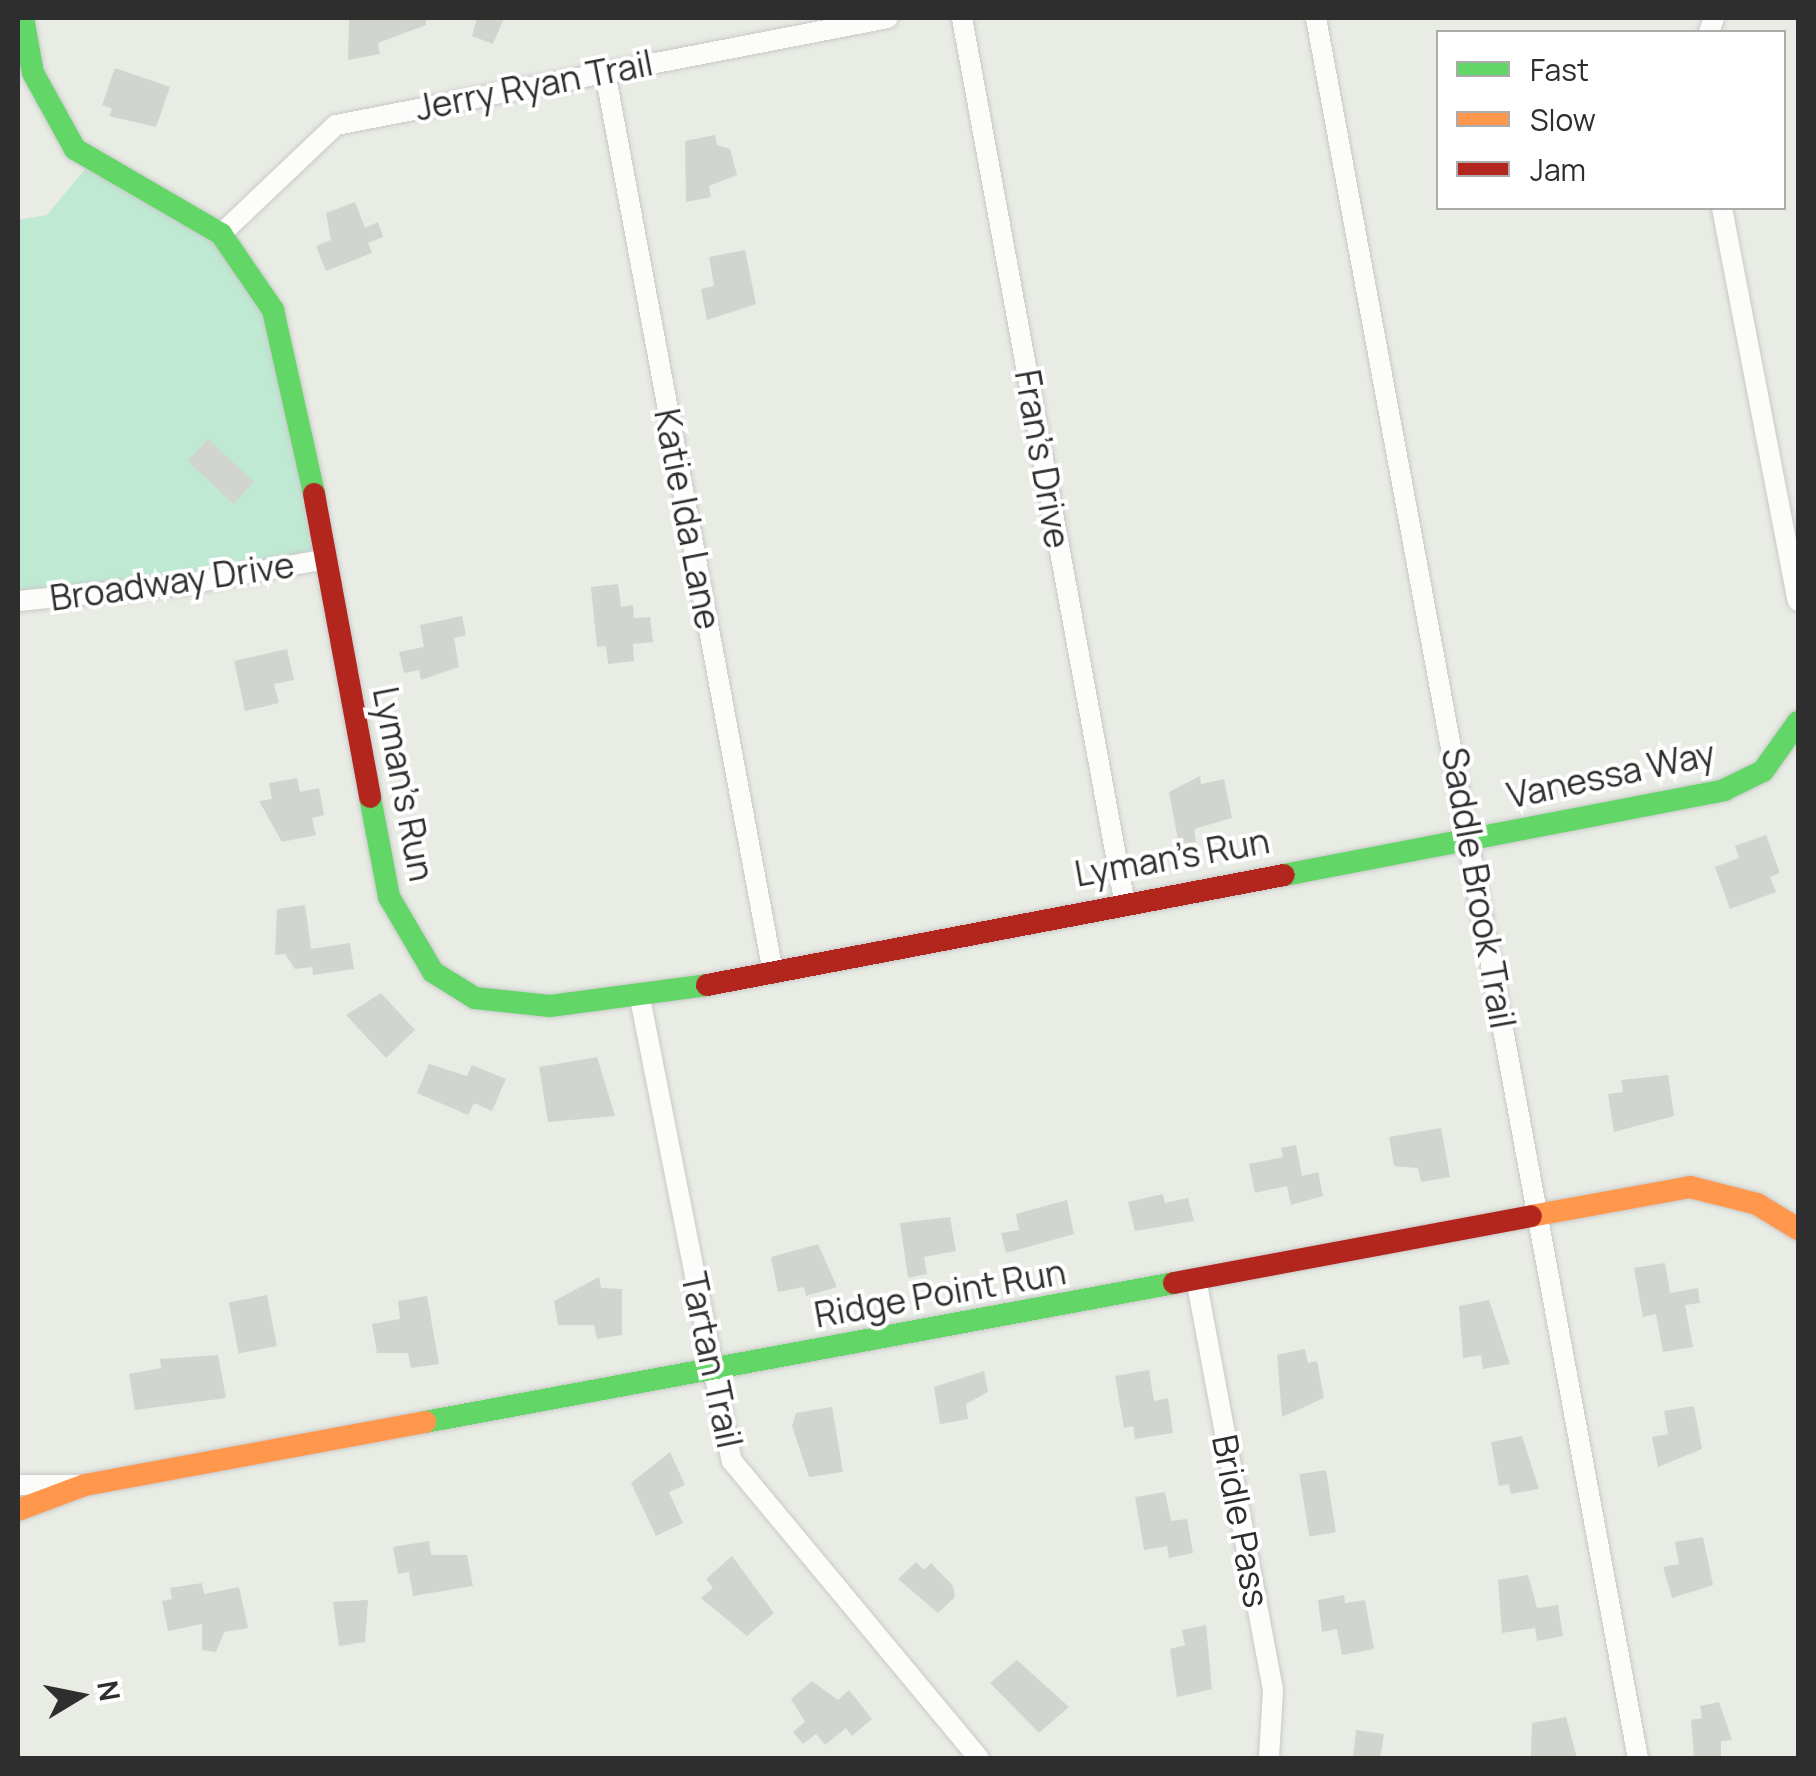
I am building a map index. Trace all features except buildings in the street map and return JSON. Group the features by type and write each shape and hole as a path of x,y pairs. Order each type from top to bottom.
{"street":[{"name":"Lyman's Run","path":"23,18 38,87 75,148 221,234 256,280 288,353 388,897 433,972 475,998 510,1006 640,998 772,966 1470,839"},
{"name":"Jerry Ryan Trail","path":"221,234 336,125 888,18"},
{"name":"Fran's Drive","path":"962,18 1124,900"},
{"name":"Saddle Brook Trail","path":"1316,18 1638,1758"},
{"name":"Katie Ida Lane","path":"605,72 772,966"},
{"path":"1722,210 1798,601"},
{"name":"Broadway Drive","path":"18,601 182,585 327,560"},
{"name":"Vanessa Way","path":"1470,839 1724,790 1763,771 1798,722"},
{"name":"Tartan Trail","path":"640,998 724,1435 745,1484 979,1758"},
{"name":"Ridge Point Run","path":"18,1510 85,1485 1196,1284 1539,1216 1714,1188 1798,1229"},
{"name":"Bridle Pass","path":"1196,1284 1273,1690 1269,1758"},
{"name":"Ridge Point Run","path":"18,1485 85,1485"}],"green space":[{"path":"92,161 163,197 256,280 327,559 20,600 18,220 47,215"}],"traffic: fast":[{"path":"23,18 33,73 75,149 221,234 273,310 314,494"},
{"path":"1284,875 1724,790 1763,771 1798,722"},
{"path":"370,797 389,897 433,972 475,998 550,1006 707,985"},
{"path":"425,1422 1174,1283"}],"traffic: slow":[{"path":"1531,1216 1690,1187 1757,1204 1798,1229"},
{"path":"18,1510 85,1485 425,1422"}],"traffic: jam":[{"path":"314,494 370,797"},
{"path":"707,985 1284,875"},
{"path":"1174,1283 1531,1216"}]}
